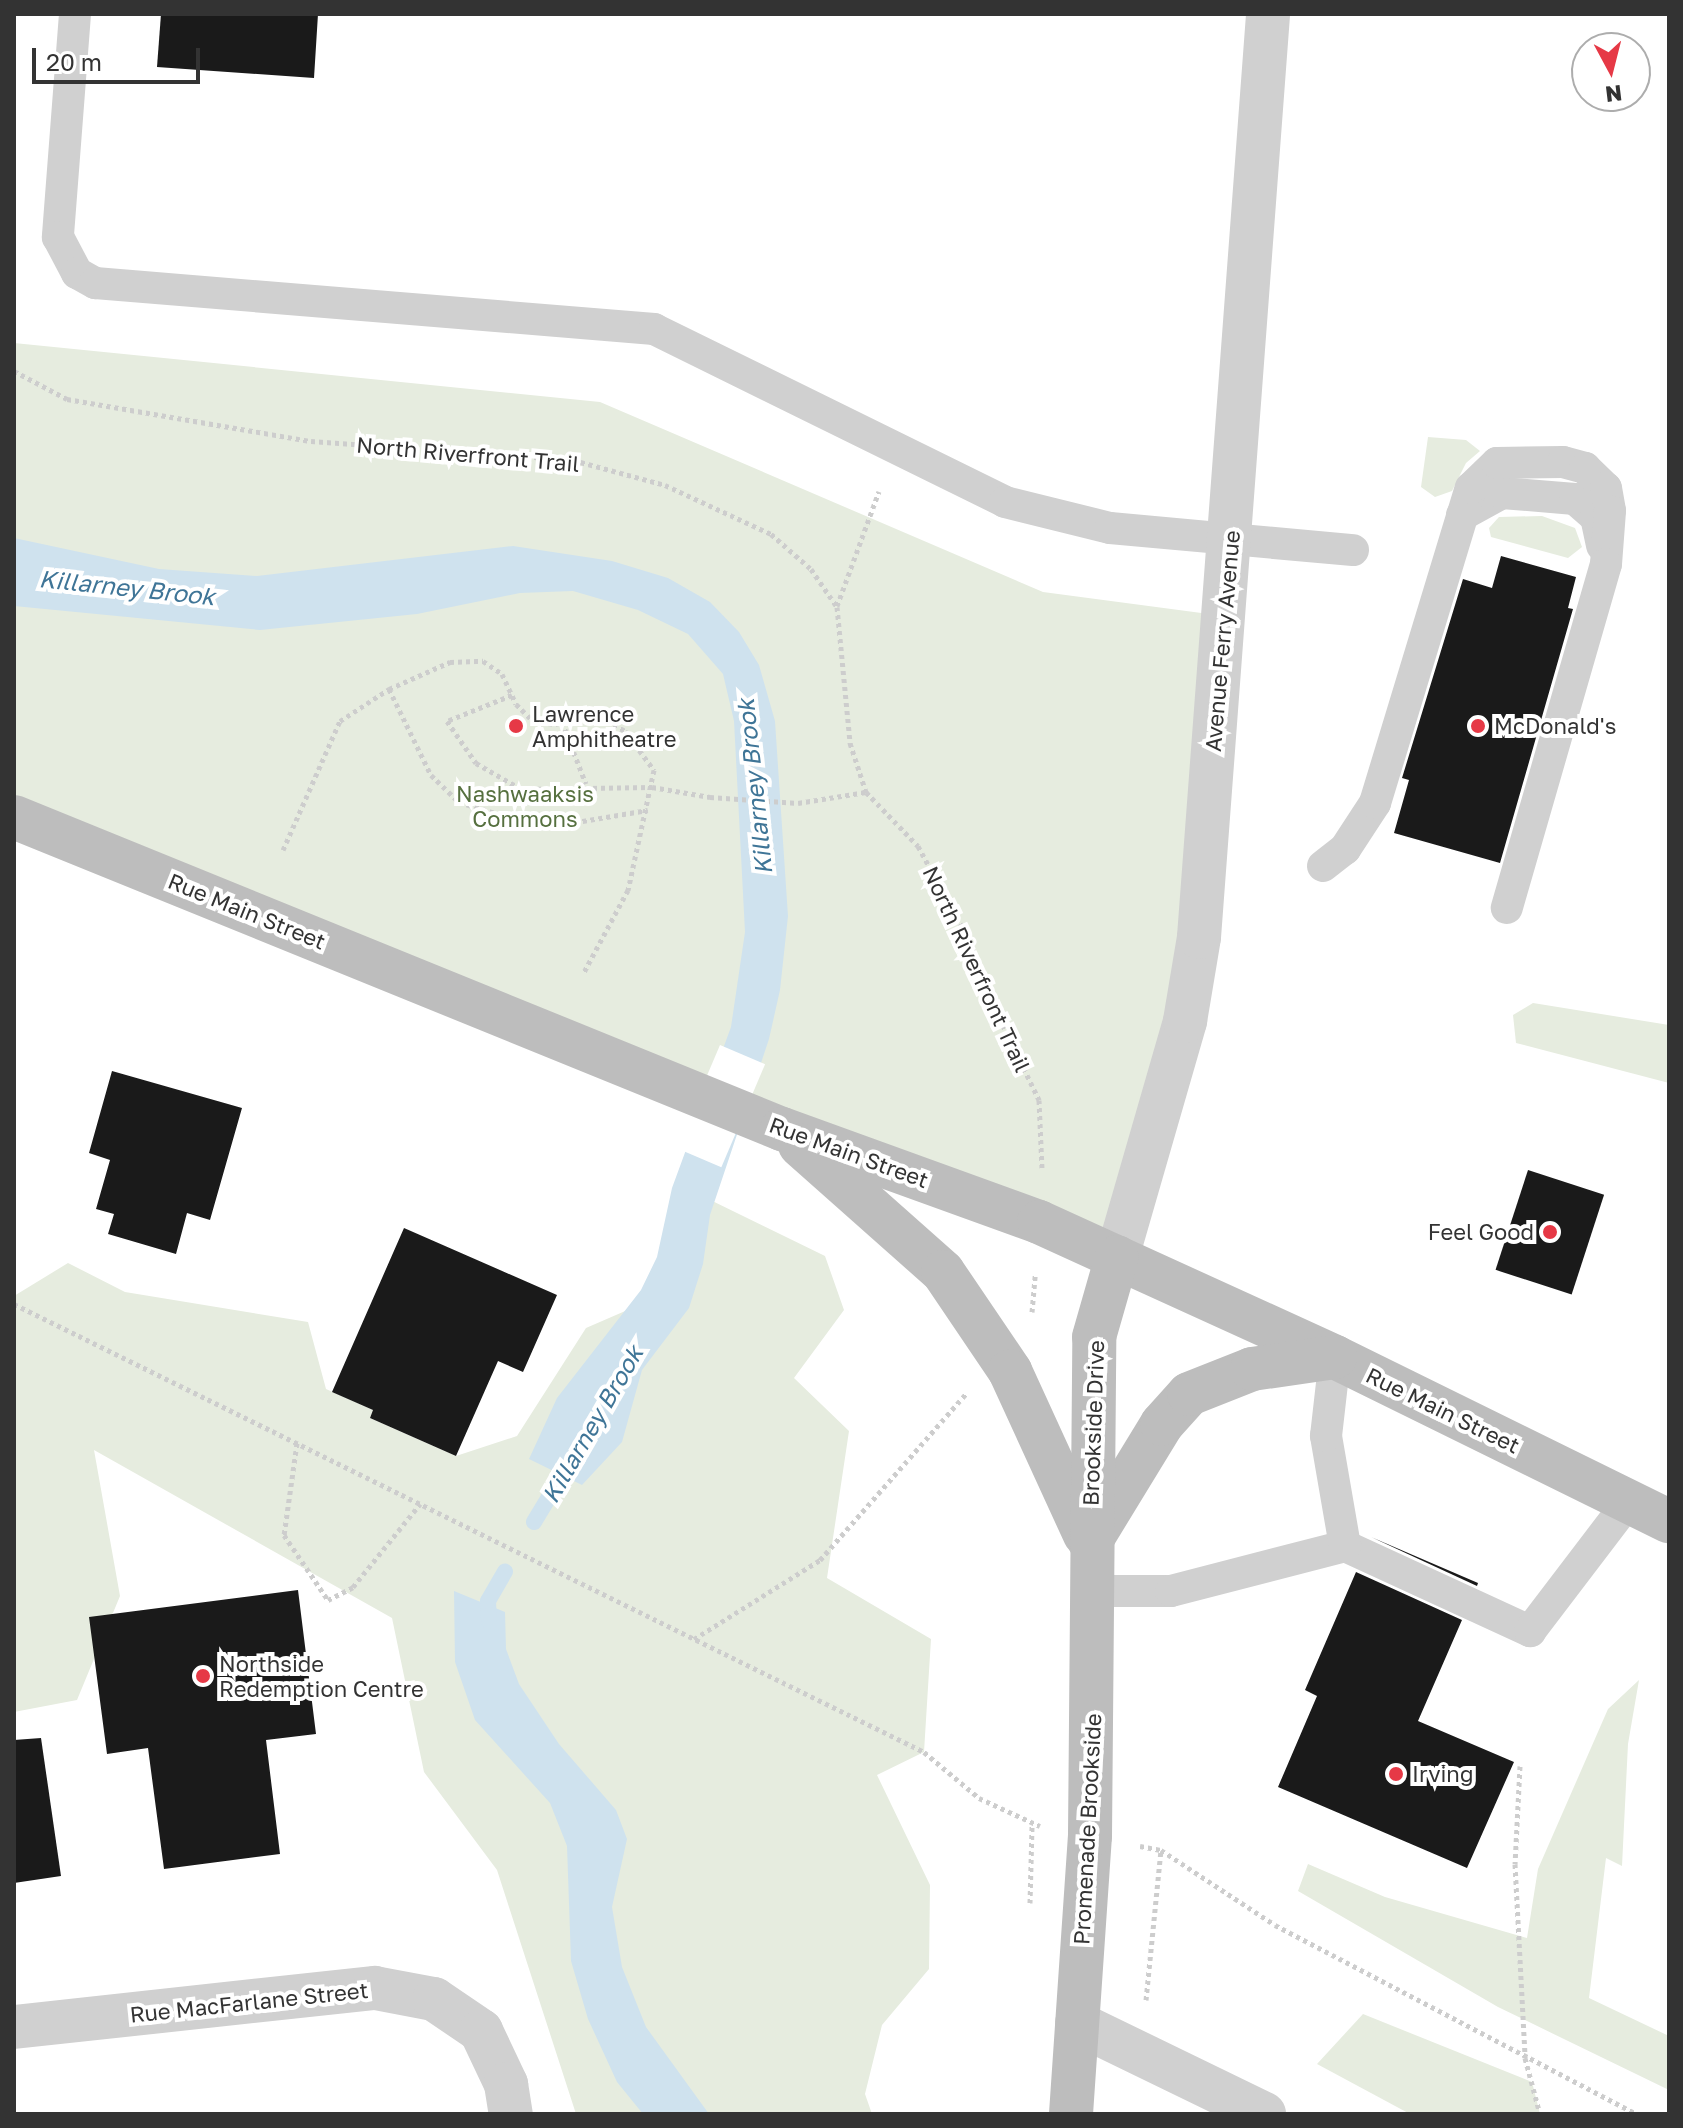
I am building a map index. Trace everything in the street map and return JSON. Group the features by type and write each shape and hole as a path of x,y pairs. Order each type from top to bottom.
{"main road":[{"name":"Rue Main Street","path":"14,817 782,1129 1039,1222 1335,1357 1669,1521"},
{"path":"782,1129 943,1272 1010,1371 1089,1544"},
{"name":"Brookside Drive","path":"1089,1544 1094,1337 1117,1257"},
{"path":"1089,1544 1162,1424 1189,1394 1252,1369 1335,1357"},
{"name":"Promenade Brookside","path":"1071,2114 1090,1836 1089,1544"}],"street":[{"name":"Avenue Ferry Avenue","path":"1117,1257 1185,1021 1199,937 1268,14"},
{"name":"Rue MacFarlane Street","path":"14,2027 375,1988 434,1999 481,2031 506,2084 511,2114"},
{"path":"1077,2023 1264,2114"}],"lane":[{"path":"75,14 58,237 70,266 95,283 654,329 1005,502 1110,528 1353,550"},
{"path":"1323,866 1345,849 1375,803 1471,488 1497,463 1532,460 1585,468 1606,488 1610,511 1606,564 1507,908"},
{"path":"1335,1357 1326,1436 1345,1546"},
{"path":"1090,1591 1171,1591 1345,1546 1530,1631 1629,1501"}],"path":[{"name":"North Riverfront Trail","path":"14,371 67,399 311,441 573,460 665,485 771,534 811,569 837,607 850,743 866,792 918,846 941,883 1039,1100 1044,1132"},
{"path":"837,607 868,516"},
{"path":"283,850 340,721 389,689 450,662 467,661 493,666 533,721 562,722 592,714 625,731 650,759 652,787 628,890 583,974"},
{"path":"389,689 431,775 459,802 528,823 559,825 648,810"},
{"path":"513,694 447,721 466,753 488,773 521,789 556,791 586,784 652,787 710,797 798,803 866,792"},
{"path":"562,722 586,784"},
{"path":"14,1304 924,1752 979,1798 1032,1824"},
{"path":"694,1639 820,1560 969,1391"},
{"path":"297,1443 284,1535 328,1600 353,1587 420,1504"},
{"path":"1520,1766 1515,1864 1525,2058 1540,2114"},
{"path":"1146,2002 1161,1850 1275,1925 1637,2114"}],"green space":[{"name":"Nashwaaksis Commons","path":"14,343 600,402 1043,592 1224,616 1199,937 1117,1257 14,816"},
{"path":"1428,437 1466,440 1480,451 1466,463 1452,491 1435,497 1421,487"},
{"path":"1542,516 1575,528 1582,547 1568,558 1491,537 1489,528 1499,517"},
{"path":"1533,1003 1669,1025 1669,1083 1516,1043 1513,1015"},
{"path":"696,1193 825,1256 844,1310 794,1378 849,1431 827,1578 931,1639 924,1752 877,1775 930,1885 929,1969 882,2025 865,2094 872,2114 576,2114 497,1870 424,1772 392,1618 94,1450 120,1596 77,1700 14,1712 14,1296 68,1263 125,1292 308,1322 326,1389 373,1410 370,1418 456,1456 517,1436 586,1328 669,1292"},
{"path":"1639,1680 1628,1744 1622,1866 1606,1858 1589,1998 1669,2036 1669,2090 1498,2007 1298,1891 1308,1864 1385,1897 1527,1938 1538,1869 1608,1709"},
{"path":"1363,2014 1532,2082 1540,2114 1410,2114 1317,2064"}],"water":[{"path":"14,538 159,569 257,576 513,546 612,561 668,578 710,602 739,632 759,665 775,721 788,916 780,990 769,1039 710,1215 703,1264 689,1308 642,1370 622,1442 582,1485 529,1459 557,1398 641,1290 657,1257 672,1188 731,1027 745,932 734,721 723,674 688,634 638,610 573,591 520,593 417,614 260,630 14,606"},
{"path":"454,1591 505,1612 506,1649 519,1684 559,1744 616,1810 627,1839 612,1907 622,1967 646,2027 709,2114 643,2114 617,2082 588,2019 571,1961 567,1846 550,1803 475,1720 455,1662"}],"pier":[{"path":"720,1045 765,1064 721,1167 676,1148"}],"building":[{"path":"161,14 318,14 314,78 157,67"},
{"name":"McDonald's","path":"1501,556 1576,577 1568,608 1573,609 1500,863 1394,833 1409,780 1402,778 1463,579 1492,588"},
{"path":"112,1071 242,1108 210,1220 187,1213 176,1254 108,1234 114,1214 96,1209 110,1160 89,1153"},
{"name":"Feel Good","path":"1528,1170 1604,1195 1572,1295 1496,1270"},
{"path":"404,1228 557,1295 523,1372 498,1361 456,1456 370,1418 373,1410 332,1392"},
{"path":"1371,1537 1478,1583 1477,1586"},
{"name":"Irving","path":"1356,1572 1462,1620 1418,1721 1514,1762 1467,1868 1278,1787 1317,1696 1305,1690"},
{"name":"Northside Redemption Centre","path":"298,1590 316,1734 266,1740 280,1854 164,1869 148,1748 107,1754 89,1617"},
{"path":"41,1738 61,1876 14,1883 14,1740"}],"waterway":[{"name":"Killarney Brook","path":"534,1522 572,1459"},
{"name":"Killarney Brook","path":"489,1621 488,1601 505,1572"}],"place":[{"name":"Lawrence Amphitheatre","path":"516,726"},
{"name":"McDonald's","path":"1478,726"},
{"name":"Feel Good","path":"1550,1232"},
{"name":"Northside Redemption Centre","path":"203,1676"},
{"name":"Irving","path":"1396,1774"}]}
